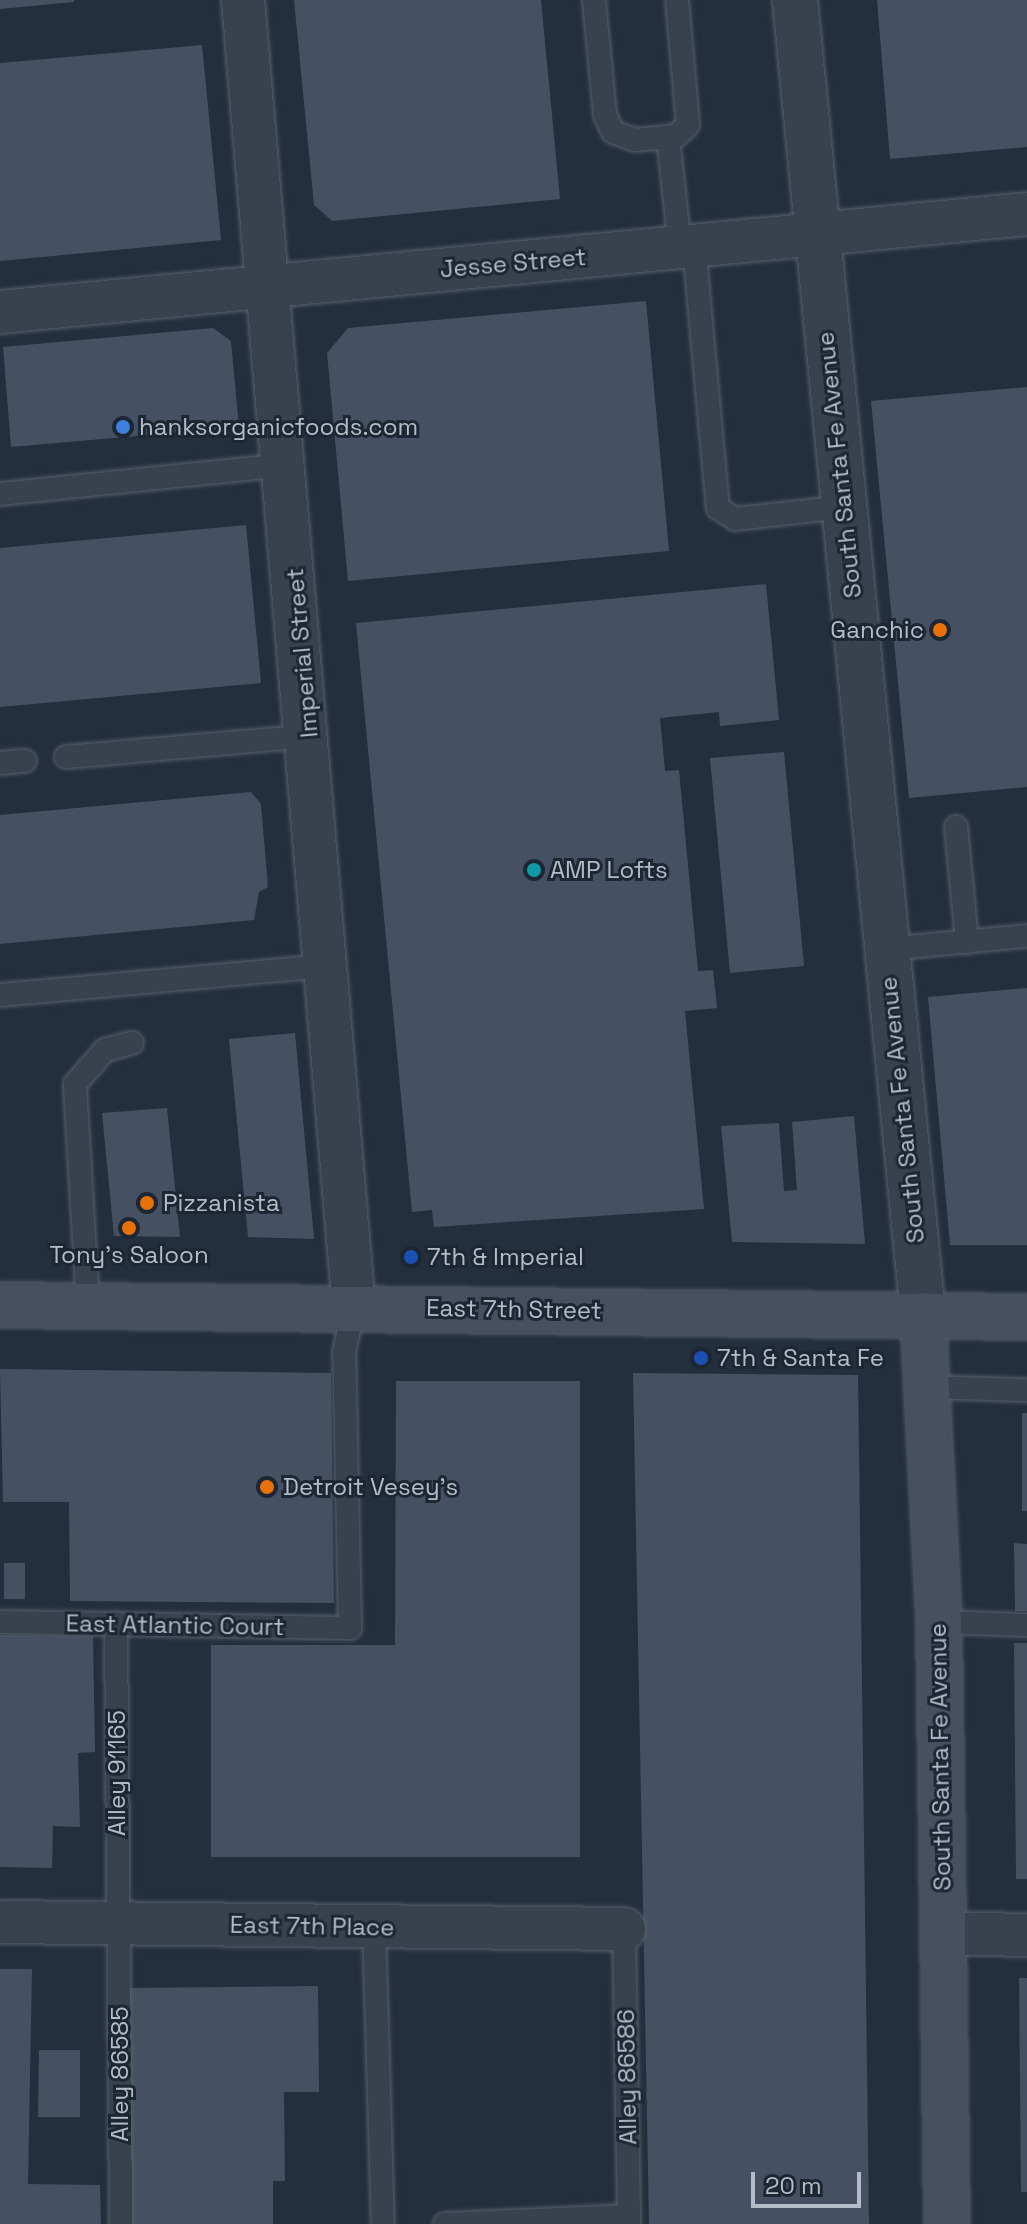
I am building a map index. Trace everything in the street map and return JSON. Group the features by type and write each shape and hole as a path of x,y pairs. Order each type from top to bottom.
{"main road":[{"name":"East 7th Street","path":"0,1305 1027,1317"},
{"name":"South Santa Fe Avenue","path":"923,1315 930,1387 939,1622 947,2224"}],"street":[{"name":"Imperial Street","path":"243,0 287,465 354,1307"},
{"name":"South Santa Fe Avenue","path":"795,0 923,1315"},
{"name":"Jesse Street","path":"0,312 1027,214"},
{"name":"East 7th Place","path":"0,1922 624,1929"},
{"path":"943,1933 1027,1935"}],"lane":[{"path":"594,0 608,126 623,139 668,137 684,131 689,114 677,0"},
{"path":"668,137 687,246 718,508 735,519 843,507"},
{"path":"0,494 287,465"},
{"path":"66,757 309,736"},
{"path":"0,763 25,761"},
{"path":"956,827 967,942"},
{"path":"886,949 1027,936"},
{"path":"0,995 327,966"},
{"path":"88,1305 75,1084 105,1050 132,1043"},
{"name":"East Atlantic Court","path":"0,1622 350,1628 344,1352 354,1307"},
{"path":"930,1387 1027,1390"},
{"path":"939,1622 1027,1625"},
{"name":"Alley 91165","path":"116,1623 119,1923"},
{"name":"Alley 86585","path":"119,1923 121,2224"},
{"path":"374,1926 383,2224"},
{"name":"Alley 86586","path":"624,1929 629,2220"},
{"path":"446,2223 629,2220"}],"building":[{"path":"0,0 74,0 74,2 0,9"},
{"path":"294,0 541,0 560,199 332,221 314,205"},
{"path":"877,0 1027,0 1027,147 890,159"},
{"path":"202,45 221,240 0,261 0,63"},
{"path":"646,301 669,551 348,581 327,353 348,328"},
{"path":"213,328 231,341 239,427 11,447 3,347"},
{"path":"1027,387 1027,787 909,798 871,401"},
{"path":"246,525 261,683 0,707 0,548"},
{"name":"AMP Lofts","path":"766,584 779,720 720,726 719,712 660,718 665,771 679,770 698,971 713,970 717,1008 685,1011 704,1209 434,1227 432,1210 412,1212 356,623"},
{"path":"784,752 804,966 730,973 710,758"},
{"path":"251,792 261,804 268,887 259,892 254,920 0,944 0,815"},
{"path":"1027,988 1027,1245 950,1245 928,997"},
{"path":"295,1033 314,1239 248,1237 229,1039"},
{"path":"167,1108 180,1237 114,1236 102,1113"},
{"path":"854,1116 865,1244 732,1242 721,1126 779,1123 784,1191 797,1190 792,1122"},
{"path":"0,1369 331,1373 334,1603 70,1601 69,1502 3,1502"},
{"path":"633,1373 858,1375 869,2224 649,2224"},
{"path":"396,1381 580,1381 580,1857 211,1857 211,1645 395,1645"},
{"path":"1022,1413 1027,1413 1027,1511 1022,1511"},
{"path":"1014,1543 1027,1544 1027,1611 1015,1611"},
{"path":"4,1563 25,1563 25,1599 4,1599"},
{"path":"0,1635 93,1636 95,1752 78,1753 80,1827 53,1826 52,1868 0,1867"},
{"path":"1014,1643 1027,1643 1027,1879 1016,1879"},
{"path":"0,1969 32,1969 28,2184 100,2185 101,2224 0,2224"},
{"path":"1019,1978 1027,1978 1027,2192 1021,2192"},
{"path":"318,1986 319,2092 284,2092 285,2181 273,2181 273,2224 128,2224 125,1988"},
{"path":"39,2050 80,2050 80,2117 38,2117"}],"place":[{"name":"hanksorganicfoods.com","path":"123,427"},
{"name":"Ganchic","path":"940,630"},
{"name":"AMP Lofts","path":"534,870"},
{"name":"Pizzanista","path":"147,1203"},
{"name":"Tony's Saloon","path":"129,1228"},
{"name":"7th & Imperial","path":"411,1257"},
{"name":"7th & Santa Fe","path":"701,1358"},
{"name":"Detroit Vesey's","path":"267,1487"}]}
